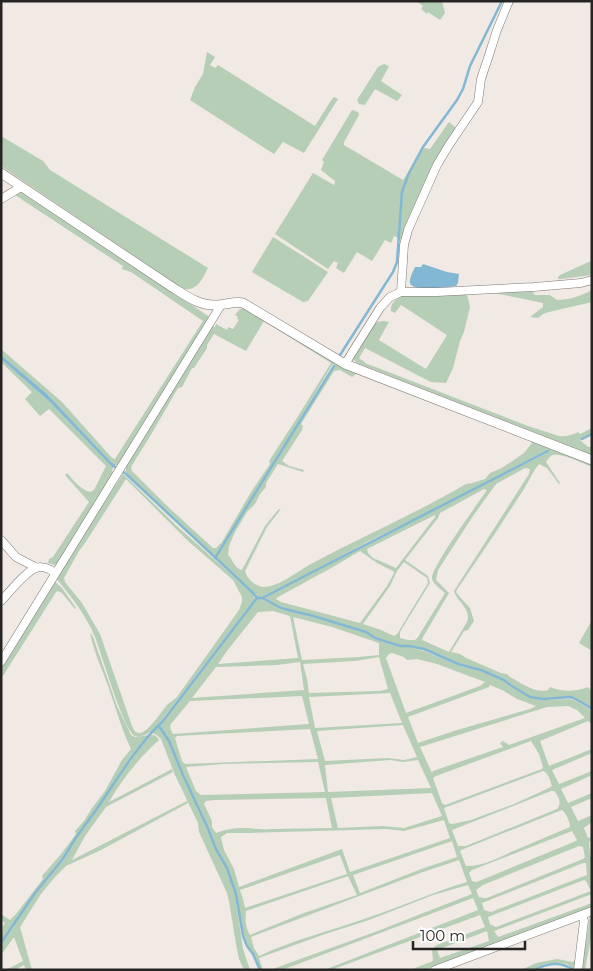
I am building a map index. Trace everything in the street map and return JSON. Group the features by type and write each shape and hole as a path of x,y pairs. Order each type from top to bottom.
{"street":[{"path":"401,292 404,245 408,230 437,165 478,102 481,79 488,55 509,1"},
{"path":"1,173 190,298 204,304 221,305 238,302 248,305 345,364 592,460"},
{"path":"1,199 21,187"},
{"path":"345,364 380,308 390,297 401,292 534,287 581,283 592,280"},
{"path":"1,662 221,305"},
{"path":"1,540 16,557 35,568"},
{"path":"1,601 28,572 35,568 41,566 48,568 55,574"},
{"path":"435,970 592,911"},
{"path":"578,970 584,921 582,914"}],"green space":[{"path":"416,1 442,1 445,13 440,20 428,12 427,14 421,9 423,6"},
{"path":"207,52 215,57 210,65 215,68 218,65 315,126 332,99 334,97 338,99 304,153 283,142 274,154 190,100 203,74"},
{"path":"384,64 389,66 381,81 402,95 397,101 375,89 365,105 359,104 357,100 378,67"},
{"path":"352,110 358,112 359,115 344,145 403,180 424,148 430,149 449,122 457,129 402,240 394,236 391,243 385,240 372,261 357,252 344,273 336,268 338,263 334,261 328,269 275,234 313,173 334,185 335,181 321,170 324,162 322,160"},
{"path":"1,136 43,161 50,170 208,268 201,280 192,288 183,289 1,166"},
{"path":"20,191 211,318 121,465 111,462 47,394 1,355 1,349 62,402 112,458 115,459 203,321 131,272 122,269 123,266 15,195"},
{"path":"273,237 328,272 308,301 303,302 252,272"},
{"path":"591,261 592,275 558,279 560,275"},
{"path":"531,290 535,295 550,295 557,300 575,297 592,290 592,302 549,312 538,318 530,317 543,307 543,303 495,293"},
{"path":"407,294 467,294 470,307 453,368 446,383 431,382 365,348 359,358 367,364 528,426 559,436 569,436 578,432 580,434 592,428 592,434 580,440 588,447 592,447 592,455 357,363 353,358 374,324 385,321 389,322 379,340 426,369 447,335 401,305 395,313 391,311 394,302"},
{"path":"246,308 336,361 592,463 592,467 565,456 551,456 546,462 559,484 547,468 539,464 456,592 470,608 474,621 468,630 464,631 451,652 507,674 524,685 539,691 548,690 550,687 569,691 588,687 592,692 592,709 571,697 543,699 530,696 510,685 505,679 481,669 458,663 424,649 400,645 375,637 366,632 313,615 281,608 263,598 299,578 261,597 257,597 216,558 335,366 334,364 215,556 125,472 126,466 212,326 215,327 216,324 227,330 228,327 233,329 239,320 235,315 240,309","holes":["264,321 331,363 269,461 270,464 251,492 222,542 216,548 213,548 166,505 132,471 131,467 178,388 182,387 214,334 246,351","340,370 352,377 356,374 532,443 524,453 502,468 490,473 485,479 466,484 309,565 281,582 261,587 252,582 245,571 267,527 281,509 265,526 241,570 228,555 229,546 235,532 266,487 266,483 278,464 303,472 304,470 289,466 282,461 302,430 303,426 301,424 334,371","546,451 548,451 303,577 367,542","525,468 530,469 529,474 454,591 466,609 468,617 467,622 449,652 422,640 449,593 436,580 438,570 496,484","484,489 487,490 453,539 433,573 433,581 445,593 418,637 415,640 400,638 400,632 430,583 428,576 405,560 440,513","435,515 396,568 373,558 367,549","360,551 394,573 387,586 360,623 281,602 276,599","404,562 427,578 428,583 394,636 363,624 390,586 397,571"]},
{"path":"1,359 50,402 113,468 114,474 58,564 55,565 48,563 49,559 53,557 89,502 65,475 67,473 80,487 90,492 94,490 106,466 49,409 40,416 25,399 32,392 1,362"},
{"path":"123,474 178,527 252,593 255,599 160,722 149,732 139,737 130,731 125,721 98,645 87,621 55,577","holes":["126,479 187,540 233,580 242,597 242,602 239,610 177,697 167,705 150,727 142,733 138,733 132,726 100,634 82,603 65,582 64,578 79,551"]},
{"path":"55,582 62,588 76,608 62,593 56,592 1,679 1,668"},
{"path":"257,599 261,599 281,609 366,633 374,639 399,647 409,647 424,651 457,665 481,671 504,681 530,698 543,700 571,699 592,711 592,724 588,721 540,741 549,766 592,749 592,753 552,770 559,784 592,771 592,775 561,789 568,803 592,793 592,798 571,807 578,821 592,815 592,822 584,828 588,838 592,837 592,840 589,842 590,856 592,857 592,894 494,931 498,937 592,903 592,908 426,970 410,970 433,961 432,949 437,945 485,927 480,915 331,970 324,970 478,910 473,898 282,970 270,970 472,894 468,885 433,895 369,920 259,958 263,970 260,970 244,936 236,894 228,868 217,849 169,740 160,725","holes":["273,611 290,616 298,658 218,664 258,612","293,617 332,627 379,643 379,655 302,660","392,653 407,660 417,659 437,664 485,682 480,686 406,713 386,658","379,657 388,689 380,691 309,693 303,664 355,661","300,662 304,690 192,698 216,667 277,665","490,685 517,699 536,706 418,743 408,717","390,693 402,723 315,728 309,697","302,696 309,724 173,734 170,728 171,724 190,701","568,706 577,710 585,718 509,745 503,741 500,743 503,747 433,771 432,773 420,747 547,707","403,725 417,757 404,760 388,758 325,761 317,731","310,729 318,759 185,764 182,761 175,738 177,736","531,741 539,754 542,769 445,805 442,803 433,778","390,760 403,762 418,760 431,788 328,792 325,765","318,762 325,792 201,795 196,791 186,767 223,764","543,771 548,775 552,786 549,788 514,804 471,820 449,823 444,808","551,791 554,791 559,800 557,809 466,846 458,846 452,830","432,793 442,816 404,828 382,826 338,828 331,798","326,798 332,828 241,828 216,833 212,827 212,821 204,804 206,801","562,810 566,815 570,827 489,862 466,866 461,850","444,820 450,838 350,872 342,849 239,887 234,869 224,850 221,837 227,833 387,829 404,831","572,831 577,840 476,882 472,881 469,873 472,870","452,841 457,857 360,893 353,875","579,846 583,847 585,857 583,859 487,898 479,897 476,890 483,885","340,855 347,874 245,908 240,890","459,860 467,882 367,918 298,940 259,956 254,948 251,937","583,863 586,863 587,875 491,912 484,910 482,903","348,876 357,895 304,913 250,935 246,911","584,880 591,891 496,927 490,924 488,917","487,931 489,941 440,958 437,950"]},
{"path":"592,620 592,651 579,643"},
{"path":"90,632 117,706 131,735 135,737 149,735 130,757 63,859 35,893 1,943 1,929 5,923 1,920 1,914 10,920 16,914 43,879 42,876 76,834 75,831 105,791 122,760 131,749 95,652"},
{"path":"159,726 169,741 216,849 227,869 235,894 243,949 250,970 244,970 239,959 227,893 199,832 198,823 175,775 161,739 152,733"},
{"path":"150,734 156,736 159,740 132,769 109,802 172,769 173,772 106,807 85,836 72,860 187,801 188,803 101,850 66,866 41,894 20,927 32,970 26,970 24,965 15,970 6,970 23,961 14,937 1,955 1,944 36,893 64,860 131,758"},
{"path":"592,914 592,932 585,970 582,970 590,915"},
{"path":"579,956 576,970 567,964 554,963 545,964 532,970 521,970 536,963 557,959 573,962"}],"water":[{"path":"423,264 459,274 458,283 456,286 438,288 412,286 410,281 415,267 421,267"},
{"path":"1,355 47,394 116,465 113,468 50,402 1,359"}],"waterway":[{"path":"340,355 393,272 397,262 402,192 409,173 423,147 463,89 470,66 502,1"},
{"path":"215,558 334,366"},
{"path":"582,439 592,434"},
{"path":"1,943 35,893 63,859 131,758 162,722 257,598 262,598 548,451"},
{"path":"115,467 126,474 257,598"},
{"path":"262,598 281,608 366,632 375,638 400,646 424,649 458,664 481,670 504,680 530,697 543,699 571,697 592,709"},
{"path":"159,726 169,741 216,849 227,868 236,894 243,936 260,970"},
{"path":"534,970 554,964 564,965 574,970"}]}
